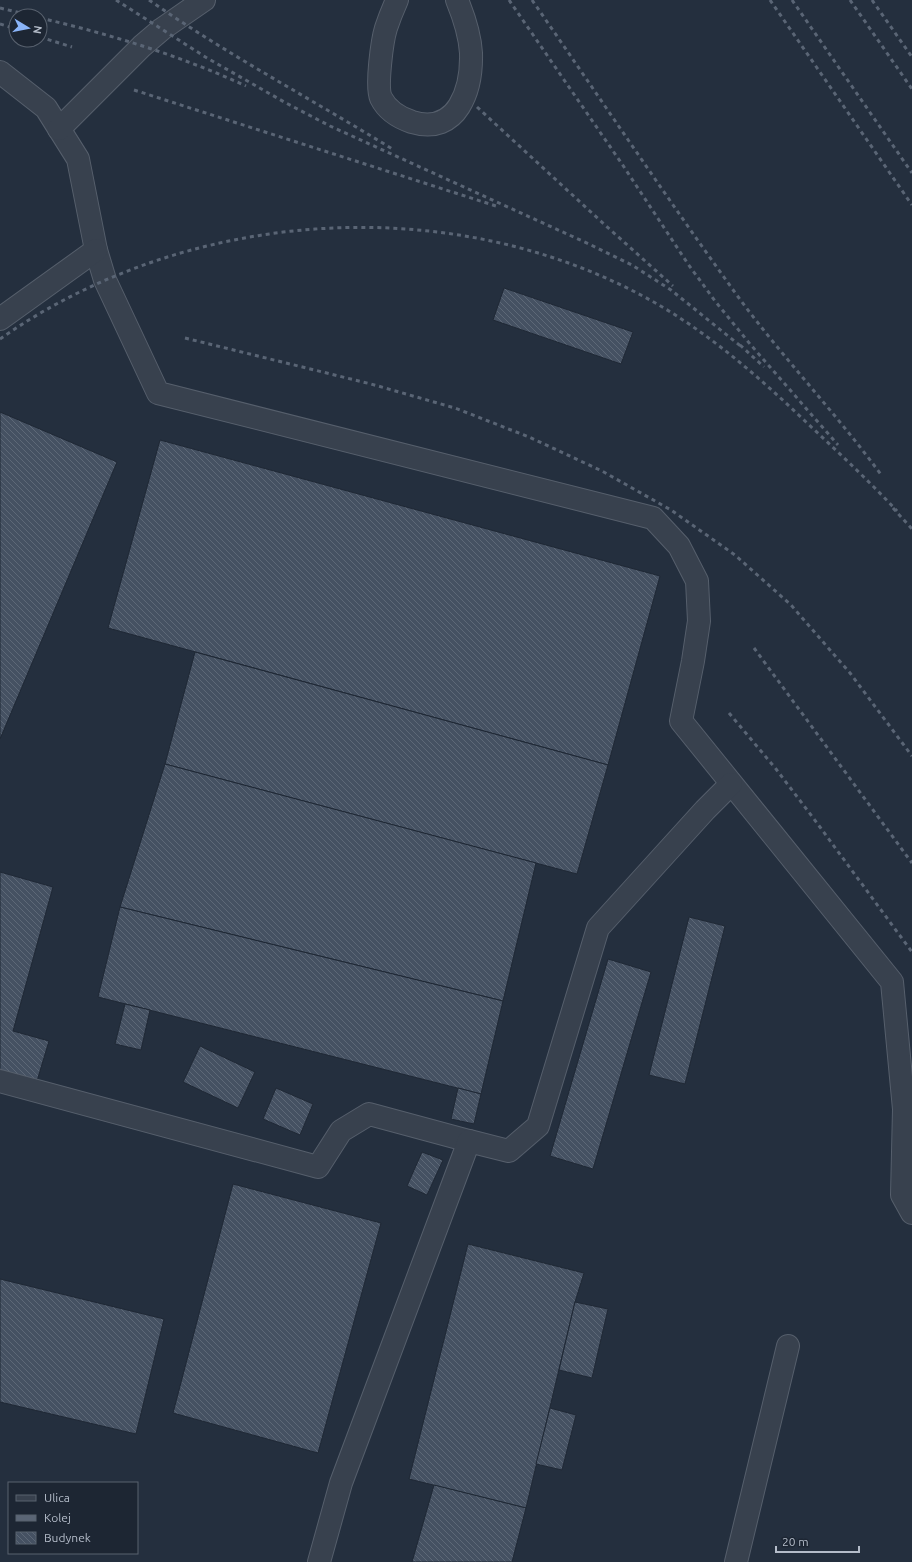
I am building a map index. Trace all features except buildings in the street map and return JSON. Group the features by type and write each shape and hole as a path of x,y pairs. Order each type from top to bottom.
{"lane":[{"path":"59,129 142,46 162,29 204,0"},
{"path":"397,0 386,29 379,76 381,98 393,112 408,120 423,125 438,124 454,115 465,95 470,73 471,52 465,19 458,0"},
{"path":"0,72 46,108 78,159 96,250 105,280 158,393 653,518 679,546 697,581 699,621 681,721 892,982 904,1109 902,1195 912,1213"},
{"path":"0,319 96,250"},
{"path":"0,1081 318,1167 341,1131 369,1114 510,1151 538,1126 598,928 705,810 731,784"},
{"path":"319,1562 341,1483 469,1141"},
{"path":"736,1562 788,1346"}],"railway":[{"path":"116,0 207,58 330,126 632,265 671,290 743,348"},
{"path":"149,0 209,40 394,150"},
{"path":"509,0 622,164 688,264 715,301 750,344 838,445"},
{"path":"532,0 736,294 882,476"},
{"path":"770,0 912,205"},
{"path":"792,0 912,173"},
{"path":"850,0 912,89"},
{"path":"872,0 912,57"},
{"path":"0,8 8,10"},
{"path":"48,20 93,31 145,47 196,65 246,86"},
{"path":"0,24 8,26"},
{"path":"48,40 72,47"},
{"path":"134,90 496,206"},
{"path":"477,107 673,286"},
{"path":"0,339 75,294 156,261 241,239 328,228 415,230 502,243 585,269 664,308 684,320 721,347 773,391 875,488 897,511"},
{"path":"185,338 371,384 455,408 529,437 602,471 671,510 735,555 791,605 850,673 912,756"},
{"path":"740,345 764,367"},
{"path":"893,508 912,529"},
{"path":"754,648 912,863"},
{"path":"729,713 776,769 912,952"}]}
